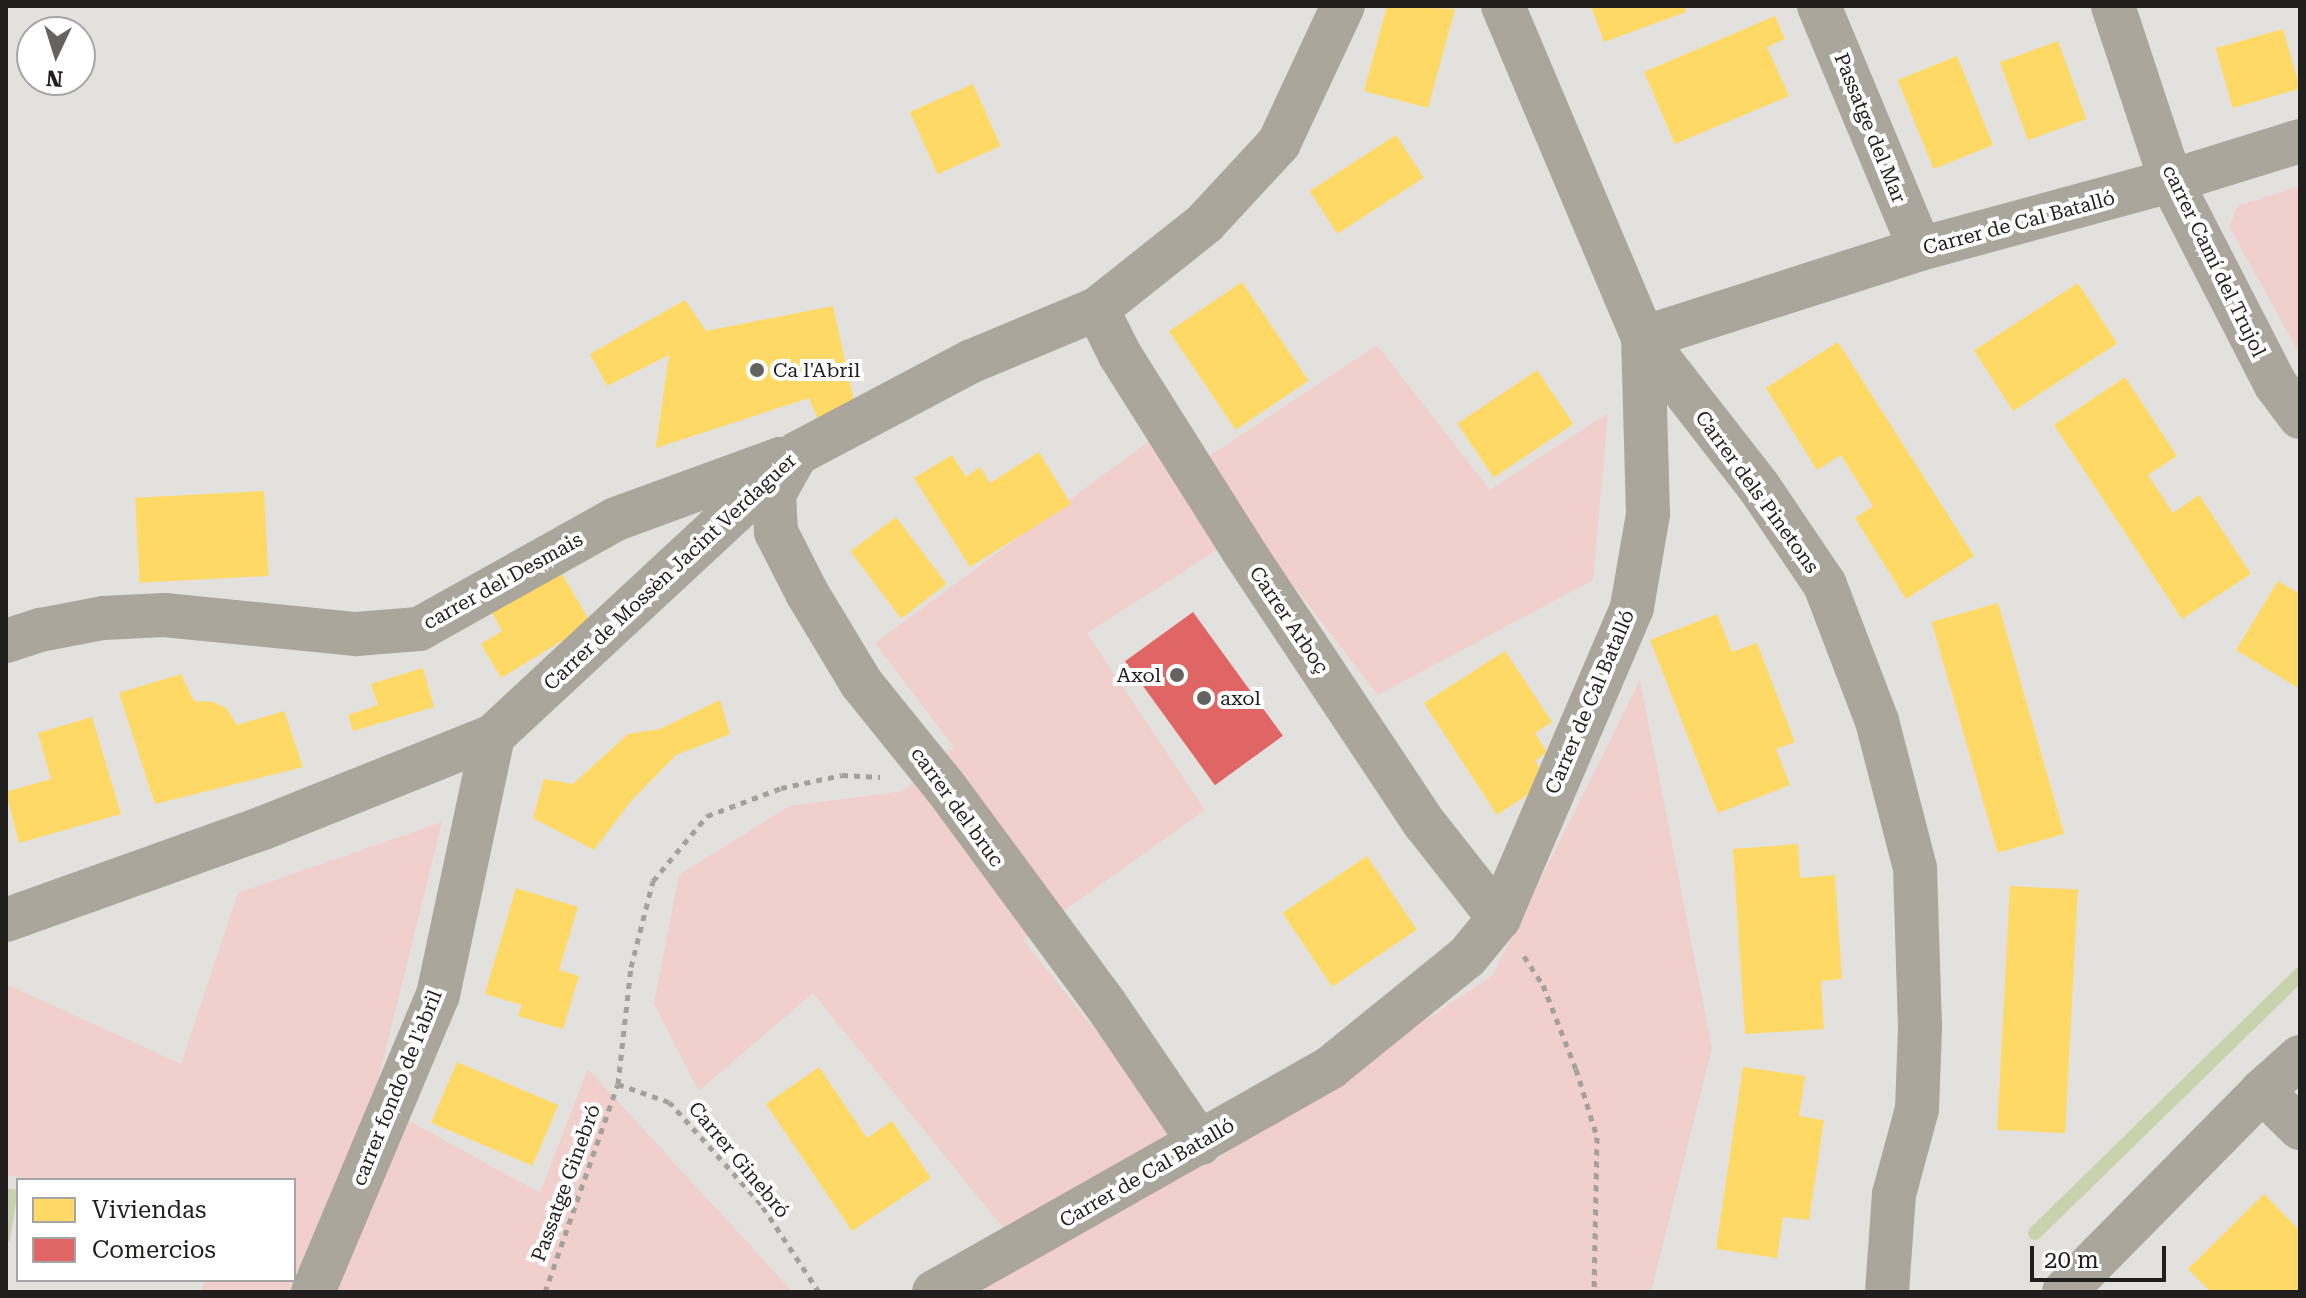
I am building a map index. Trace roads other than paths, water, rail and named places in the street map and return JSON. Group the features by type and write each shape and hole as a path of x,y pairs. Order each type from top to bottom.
{"street":[{"name":"Carrer de Mossèn Jacint Verdaguer","path":"6,920 263,828 493,736 798,453 972,361 1097,309 1205,223 1279,143 1343,6"},
{"name":"Carrer dels Pinetons","path":"1503,6 1643,338 1759,487 1825,585 1877,721 1915,868 1920,1028 1917,1109 1894,1194 1887,1292"},
{"name":"Passatge del Mar","path":"1819,6 1920,249"},
{"name":"carrer Camí del Trujol","path":"2113,6 2171,181 2276,385 2300,417"},
{"name":"Carrer de Cal Batalló","path":"934,1292 1331,1067 1467,957 1499,918 1632,607 1648,514 1643,338 1920,249 2171,181 2300,141"},
{"name":"Carrer Arboç","path":"1097,309 1128,368 1242,549 1425,824 1499,918"},
{"name":"carrer del Desmais","path":"6,641 40,630 103,618 164,615 356,634 419,629 616,519 798,453"},
{"name":"carrer del bruc","path":"798,453 774,494 776,532 807,593 862,684 946,788 1104,1002 1200,1143"},
{"name":"carrer fondo de l'abril","path":"313,1292 438,995 493,736"},
{"path":"2064,1292 2262,1091 2300,1057"},
{"path":"2262,1091 2300,1128"}],"waterway":[{"path":"2035,1233 2300,974"}],"place":[{"name":"Ca l'Abril","path":"757,370"},
{"name":"Axol","path":"1177,675"},
{"name":"axol","path":"1204,698"}]}
